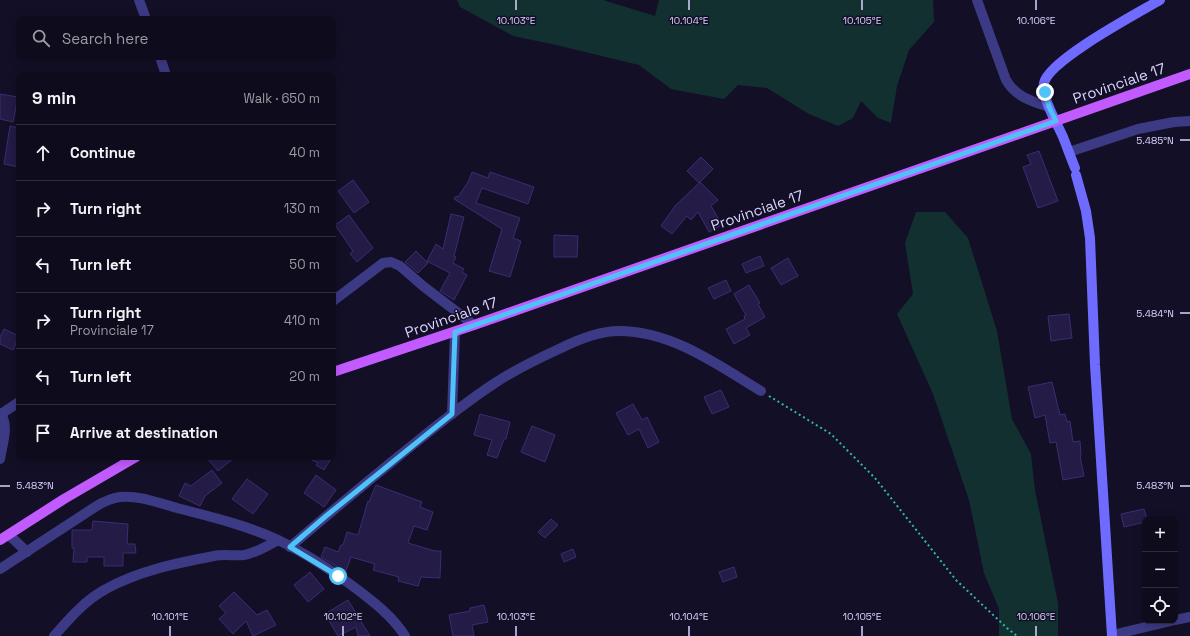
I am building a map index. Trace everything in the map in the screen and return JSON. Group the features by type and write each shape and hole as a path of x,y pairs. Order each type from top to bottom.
{"main road":[{"name":"Provinciale 17","path":"336,371 474,326 1190,74"},
{"path":"4,537 64,499 131,460"}],"street":[{"path":"139,0 145,16"},
{"path":"977,0 1006,80 1012,90 1034,102 1049,107"},
{"path":"1158,624 1112,635 1095,365 1090,238 1086,211 1075,172 1069,152 1049,107 1044,83 1049,74 1062,61 1122,22 1160,0"},
{"path":"161,60 165,72"},
{"path":"1069,152 1138,129 1190,121"},
{"path":"336,299 383,263 391,262 400,266 474,326"},
{"path":"290,547 338,506 452,414 496,382 538,358 589,336 618,331 635,332 661,338 706,358 762,392"},
{"path":"452,414 455,332"},
{"path":"0,459 5,432 5,422 1,414 16,404"},
{"path":"0,569 107,500 121,497 138,498 246,527 278,540 338,576 361,593 384,611 400,628 405,636"},
{"path":"4,537 27,552"},
{"path":"54,636 77,610 105,589 132,576 215,556 244,555 254,552 278,540"},
{"path":"1178,619 1190,617"}],"path":[{"path":"762,392 831,434 875,478 956,580 1017,636"}],"green space":[{"path":"457,0 603,0 655,16 659,0 933,0 934,22 909,50 897,86 891,123 878,118 861,101 853,118 838,126 809,114 767,88 738,85 724,99 671,89 639,65 513,36 460,7"},
{"path":"916,212 945,212 968,238 997,331 1012,419 1031,454 1035,490 1058,603 1058,636 999,636 999,609 984,573 969,500 933,394 897,314 913,294 905,243"}],"building":[{"path":"0,94 16,97 16,107 13,122 0,119"},
{"path":"10,126 16,127 16,166 4,164"},
{"path":"1039,151 1058,201 1038,208 1023,167 1031,164 1027,155"},
{"path":"701,157 713,169 699,183 687,171"},
{"path":"472,172 488,178 490,172 534,187 528,204 482,188 476,203 520,218 513,238 521,241 510,277 489,271 502,229 454,199 456,196 458,197 468,182"},
{"path":"353,180 369,202 354,213 338,191"},
{"path":"700,182 718,200 711,206 722,225 709,232 698,212 691,220 687,216 672,234 661,226 675,206"},
{"path":"451,214 464,217 454,256 456,257 453,263 464,269 462,272 467,275 454,300 440,291 450,273 427,261 436,244 443,249"},
{"path":"349,215 373,248 357,262 350,254 353,251 336,224"},
{"path":"554,235 578,236 577,257 554,257"},
{"path":"416,251 428,263 418,273 405,262"},
{"path":"760,256 764,266 746,273 742,264"},
{"path":"788,258 798,276 781,285 771,268"},
{"path":"726,280 731,291 714,299 708,288"},
{"path":"749,285 760,303 758,304 765,317 746,328 750,335 734,344 726,329 745,319 744,316 746,315 734,294"},
{"path":"1069,314 1072,338 1051,341 1048,316"},
{"path":"4,329 16,335 16,343 13,350 0,344 0,337"},
{"path":"1052,382 1060,415 1065,414 1067,422 1070,421 1073,442 1080,441 1080,456 1084,476 1063,480 1056,442 1050,443 1045,415 1035,418 1028,387"},
{"path":"721,390 729,407 712,414 704,397"},
{"path":"633,404 642,420 647,417 659,442 648,448 639,429 628,435 616,413"},
{"path":"480,414 510,422 506,439 504,439 497,458 487,455 492,440 474,435"},
{"path":"532,426 555,435 545,462 521,452"},
{"path":"209,460 231,460 218,471"},
{"path":"312,460 330,460 324,470 316,465 318,463"},
{"path":"212,470 222,483 205,496 200,506 179,496 185,483 191,486"},
{"path":"316,475 336,490 324,507 304,493"},
{"path":"247,479 268,494 253,514 232,499"},
{"path":"376,485 422,502 420,507 433,512 427,530 414,526 408,543 435,551 441,551 440,578 421,577 418,586 398,581 399,577 373,570 375,564 351,557 346,571 321,557 325,547 338,552 341,545 343,545 347,532 358,535 368,501 369,502"},
{"path":"1144,509 1146,516 1142,516 1142,523 1124,527 1121,514"},
{"path":"551,519 558,525 545,538 538,532"},
{"path":"93,521 128,524 127,544 135,544 136,553 123,553 123,566 104,566 104,557 87,557 87,562 73,562 74,548 72,548 72,530 92,530"},
{"path":"573,549 576,557 564,562 561,554"},
{"path":"734,567 737,577 723,582 719,572"},
{"path":"310,572 324,589 308,602 294,585"},
{"path":"234,592 257,615 267,610 276,625 253,636 246,621 233,634 219,619 226,613 219,606"},
{"path":"348,600 370,636 358,636 356,627 338,636 325,614"},
{"path":"484,605 488,622 472,625 474,636 453,636 449,615 470,611 470,608"}],"route":[{"path":"338,576 290,547 452,414 455,332 1056,121 1049,107 1045,92"}]}
